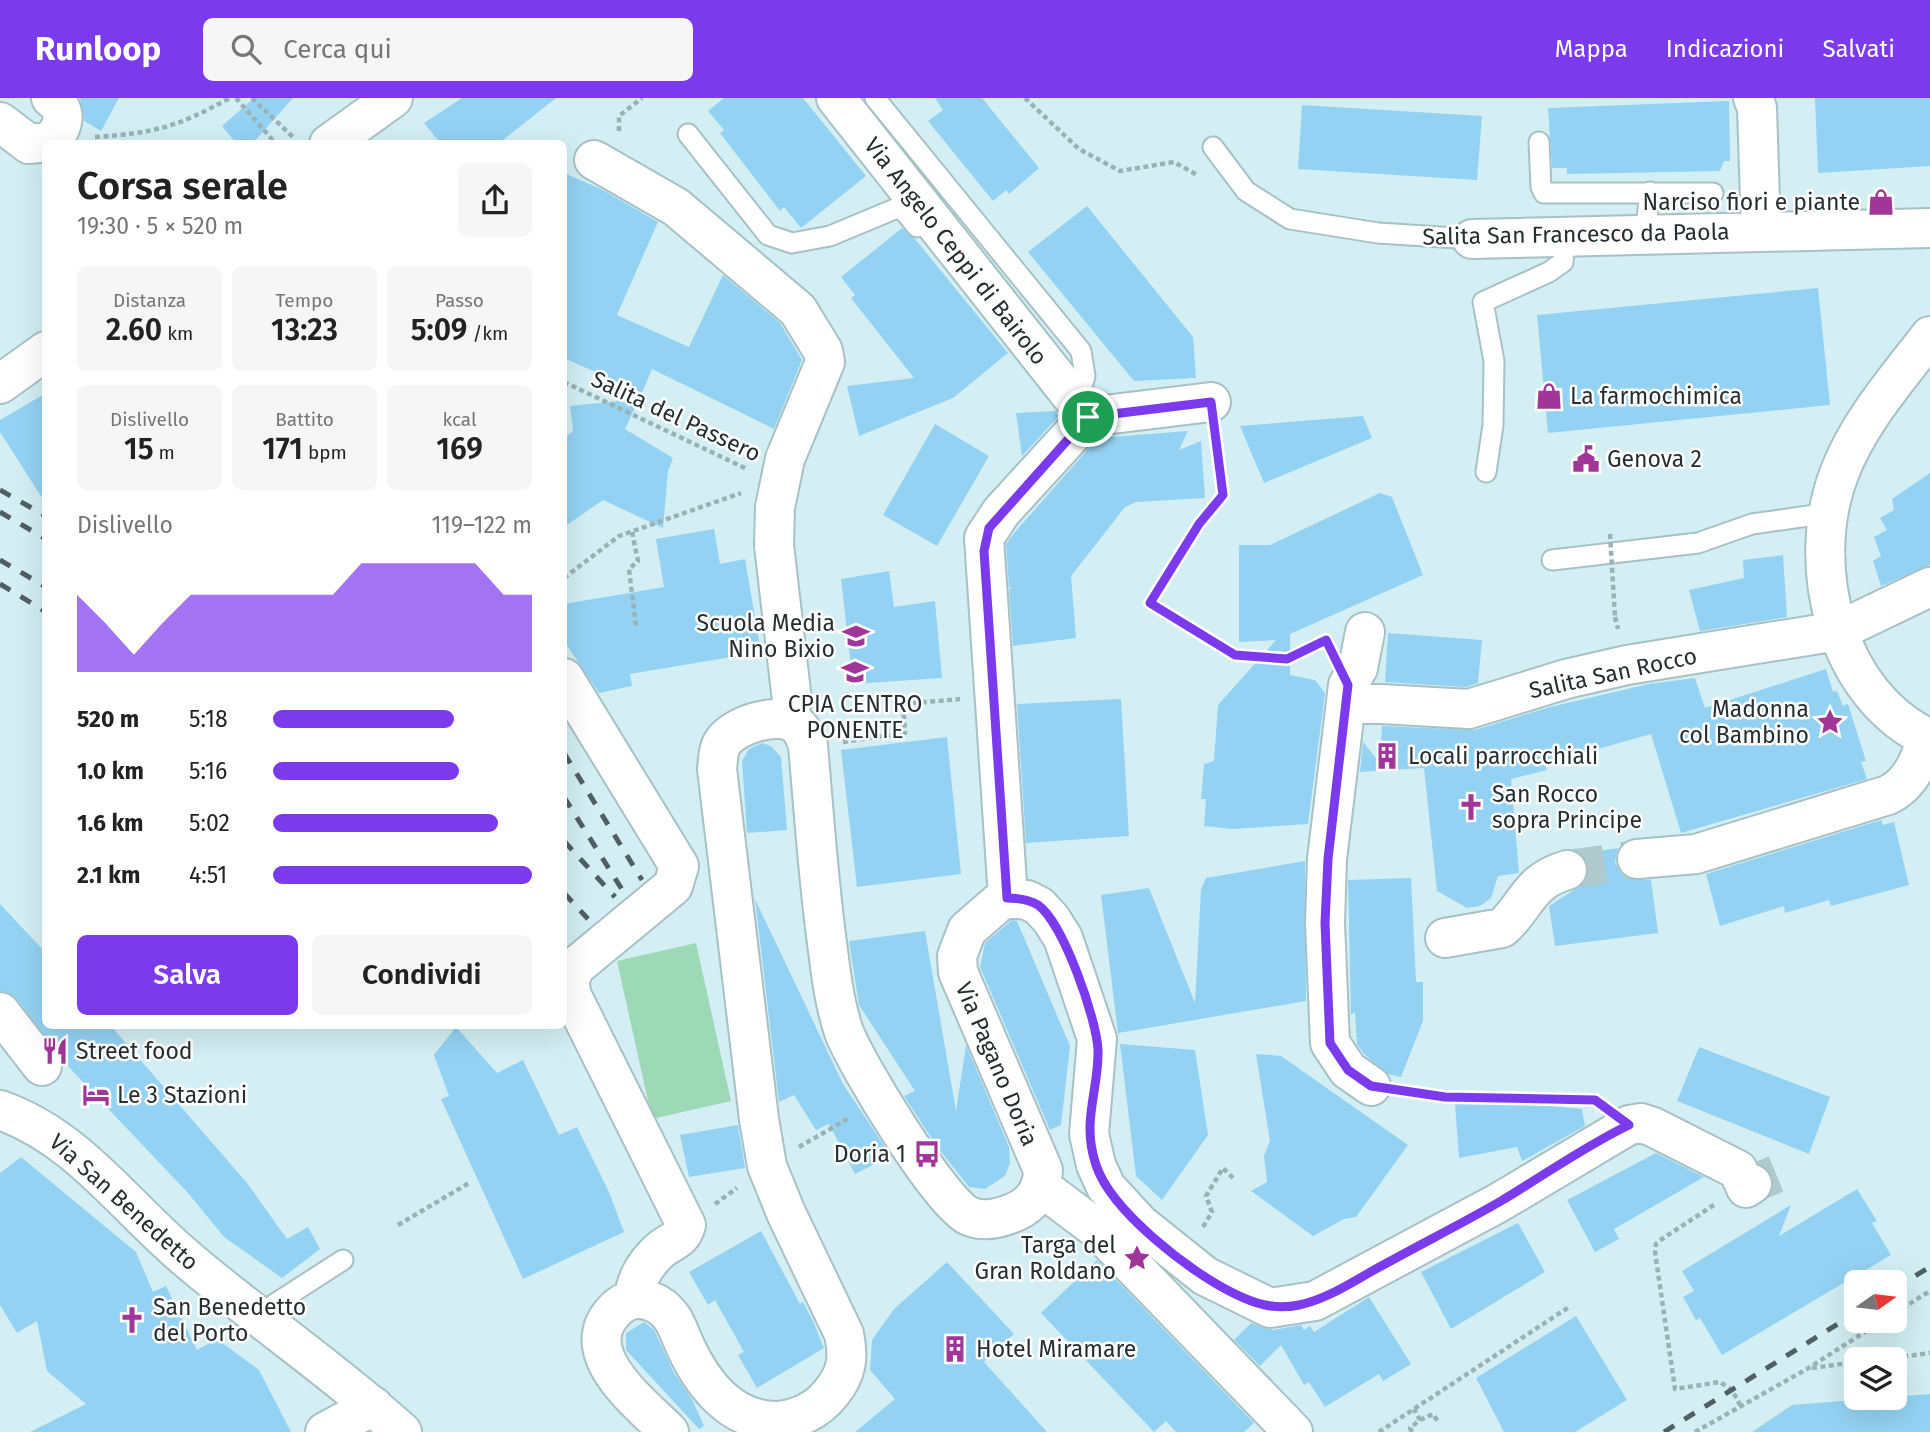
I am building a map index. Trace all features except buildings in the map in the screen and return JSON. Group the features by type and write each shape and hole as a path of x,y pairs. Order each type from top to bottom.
{"street":[{"path":"335,140 393,98"},
{"name":"Via Angelo Ceppi di Bairolo","path":"836,98 1082,410"},
{"name":"Salita San Francesco da Paola","path":"1754,98 1757,107 1761,232"},
{"path":"50,140 57,111"},
{"path":"0,122 29,144 42,144"},
{"path":"594,160 676,208 798,310 823,351 825,362 785,459 775,507 774,545 792,701 788,720"},
{"name":"Salita San Francesco da Paola","path":"1472,239 1930,228"},
{"path":"0,384 42,354"},
{"path":"1637,859 1696,853 1888,795 1898,790 1920,759 1929,738 1899,722 1875,698 1853,664 1838,631 1828,590 1825,561 1829,513 1839,473 1875,408 1923,355"},
{"path":"1211,402 1082,410 1001,512 984,538 1007,898 1027,900 1039,906 1051,919 1063,938 1088,1009 1098,1053 1089,1112 1089,1134 1096,1166 1106,1187 1140,1224 1183,1260 1233,1293 1270,1308 1315,1301 1498,1203 1629,1125 1653,1127 1738,1170 1749,1186"},
{"name":"Salita San Rocco","path":"1347,693 1469,709 1566,679 1627,665 1838,631 1930,587"},
{"path":"1365,632 1358,668 1347,693 1327,872 1325,923 1330,1043 1348,1070 1371,1086"},
{"path":"567,683 680,866 673,886 575,967 569,982 572,996 686,1225 680,1239 662,1248 641,1272 633,1298"},
{"path":"669,1432 615,1376 601,1345 601,1332 606,1321 623,1303 633,1298 648,1300 670,1314 693,1362 715,1395 751,1418 794,1419 827,1398 845,1369 848,1353 844,1334 786,1213 768,1166 734,927 717,769 720,744 736,728 749,723 788,720 803,730 808,746 835,999 856,1060 941,1188 963,1212 984,1219 1002,1216 1025,1206 1037,1195 1040,1186 1097,1229 1293,1432"},
{"path":"1444,938 1502,928 1532,890 1552,875 1567,870"},
{"name":"Via Pagano Doria","path":"1007,898 986,911 967,930 957,956 958,972 1043,1170 1040,1186"},
{"path":"0,1012 42,1066"},
{"name":"Via San Benedetto","path":"2,1113 38,1126 62,1143 103,1176 183,1256 402,1432"},
{"path":"325,1432 373,1406"}],"lane":[{"name":"Via Angelo Ceppi di Bairolo","path":"875,98 1081,351 1084,376 1082,410"},
{"path":"688,134 768,235 792,243 830,236 888,210 897,208 905,212 1048,390 1082,410"},
{"path":"1539,142 1541,187 1544,193 1713,193"},
{"name":"Salita San Francesco da Paola","path":"1213,147 1225,167 1246,191 1290,219 1378,233 1472,239"},
{"path":"1645,234 1650,192"},
{"path":"1486,472 1493,425 1494,361 1483,302 1549,272 1563,262 1566,237"},
{"path":"1552,560 1698,543 1752,524 1829,513"},
{"path":"256,1316 343,1260"}],"path":[{"path":"57,111 91,137 141,134 184,123 230,98"},
{"path":"236,98 273,140"},
{"path":"252,98 296,140"},
{"path":"1025,98 1079,149 1120,171 1174,162 1202,177 1246,191"},
{"name":"Salita del Passero","path":"567,383 748,470"},
{"path":"1211,402 1223,495 1199,524 1150,603 1235,655 1287,659 1326,640 1347,693"},
{"path":"567,576 619,536 747,491"},
{"path":"632,532 638,561 629,569 636,627"},
{"path":"1610,534 1615,617"},
{"path":"841,742 905,733 903,704"},
{"path":"1371,1086 1445,1097 1595,1100 1629,1125"},
{"path":"1183,1260 1212,1212 1206,1196 1223,1168 1235,1180"},
{"path":"398,1225 469,1183"},
{"path":"1740,1405 1732,1390 1720,1382 1675,1389 1655,1252 1656,1244 1662,1239 1749,1186"},
{"path":"1908,1305 1930,1291"},
{"path":"1379,1432 1569,1307"},
{"path":"1695,1432 1861,1334"},
{"path":"1907,1356 1930,1353"},
{"path":"1807,1368 1844,1364"},
{"path":"1414,1409 1420,1420"},
{"path":"1412,1432 1410,1428 1433,1413 1438,1423"}],"green space":[{"path":"696,943 731,1101 652,1119 617,961"}],"tunnel":[{"path":"1567,870 1637,859"},
{"path":"1752,1184 1776,1174"}],"railway":[{"path":"0,490 42,514"},
{"path":"0,512 42,537"},
{"path":"0,560 42,585"},
{"path":"0,584 42,610"},
{"path":"567,758 642,880"},
{"path":"567,802 623,891"},
{"path":"567,844 615,897"},
{"path":"567,896 588,919"},
{"path":"1908,1280 1930,1267"},
{"path":"1664,1432 1844,1320"}],"place":[{"name":"Narciso fiori e piante","path":"1881,202"},
{"name":"La farmochimica","path":"1549,396"},
{"name":"Genova 2","path":"1586,459"},
{"name":"Scuola Media Nino Bixio","path":"856,636"},
{"name":"CPIA CENTRO PONENTE","path":"855,672"},
{"name":"Madonna col Bambino","path":"1830,722"},
{"name":"Locali parrocchiali","path":"1387,756"},
{"name":"San Rocco sopra Principe","path":"1471,807"},
{"name":"Street food","path":"55,1051"},
{"name":"Le 3 Stazioni","path":"96,1095"},
{"name":"Doria 1","path":"927,1154"},
{"name":"Targa del Gran Roldano","path":"1137,1258"},
{"name":"San Benedetto del Porto","path":"132,1320"},
{"name":"Hotel Miramare","path":"955,1349"}],"route":[{"path":"1211,402 1223,495 1199,524 1150,603 1235,655 1287,659 1326,640 1348,685 1328,859 1325,923 1330,1043 1337,1057 1348,1070 1371,1086 1445,1097 1595,1100 1629,1125 1498,1203 1315,1301 1296,1306 1270,1308 1233,1293 1205,1276 1140,1224 1106,1187 1096,1166 1089,1134 1089,1112 1098,1053 1092,1020 1063,938 1051,919 1039,906 1027,900 1007,898 984,538 1001,512 1088,417 1211,402"}]}
